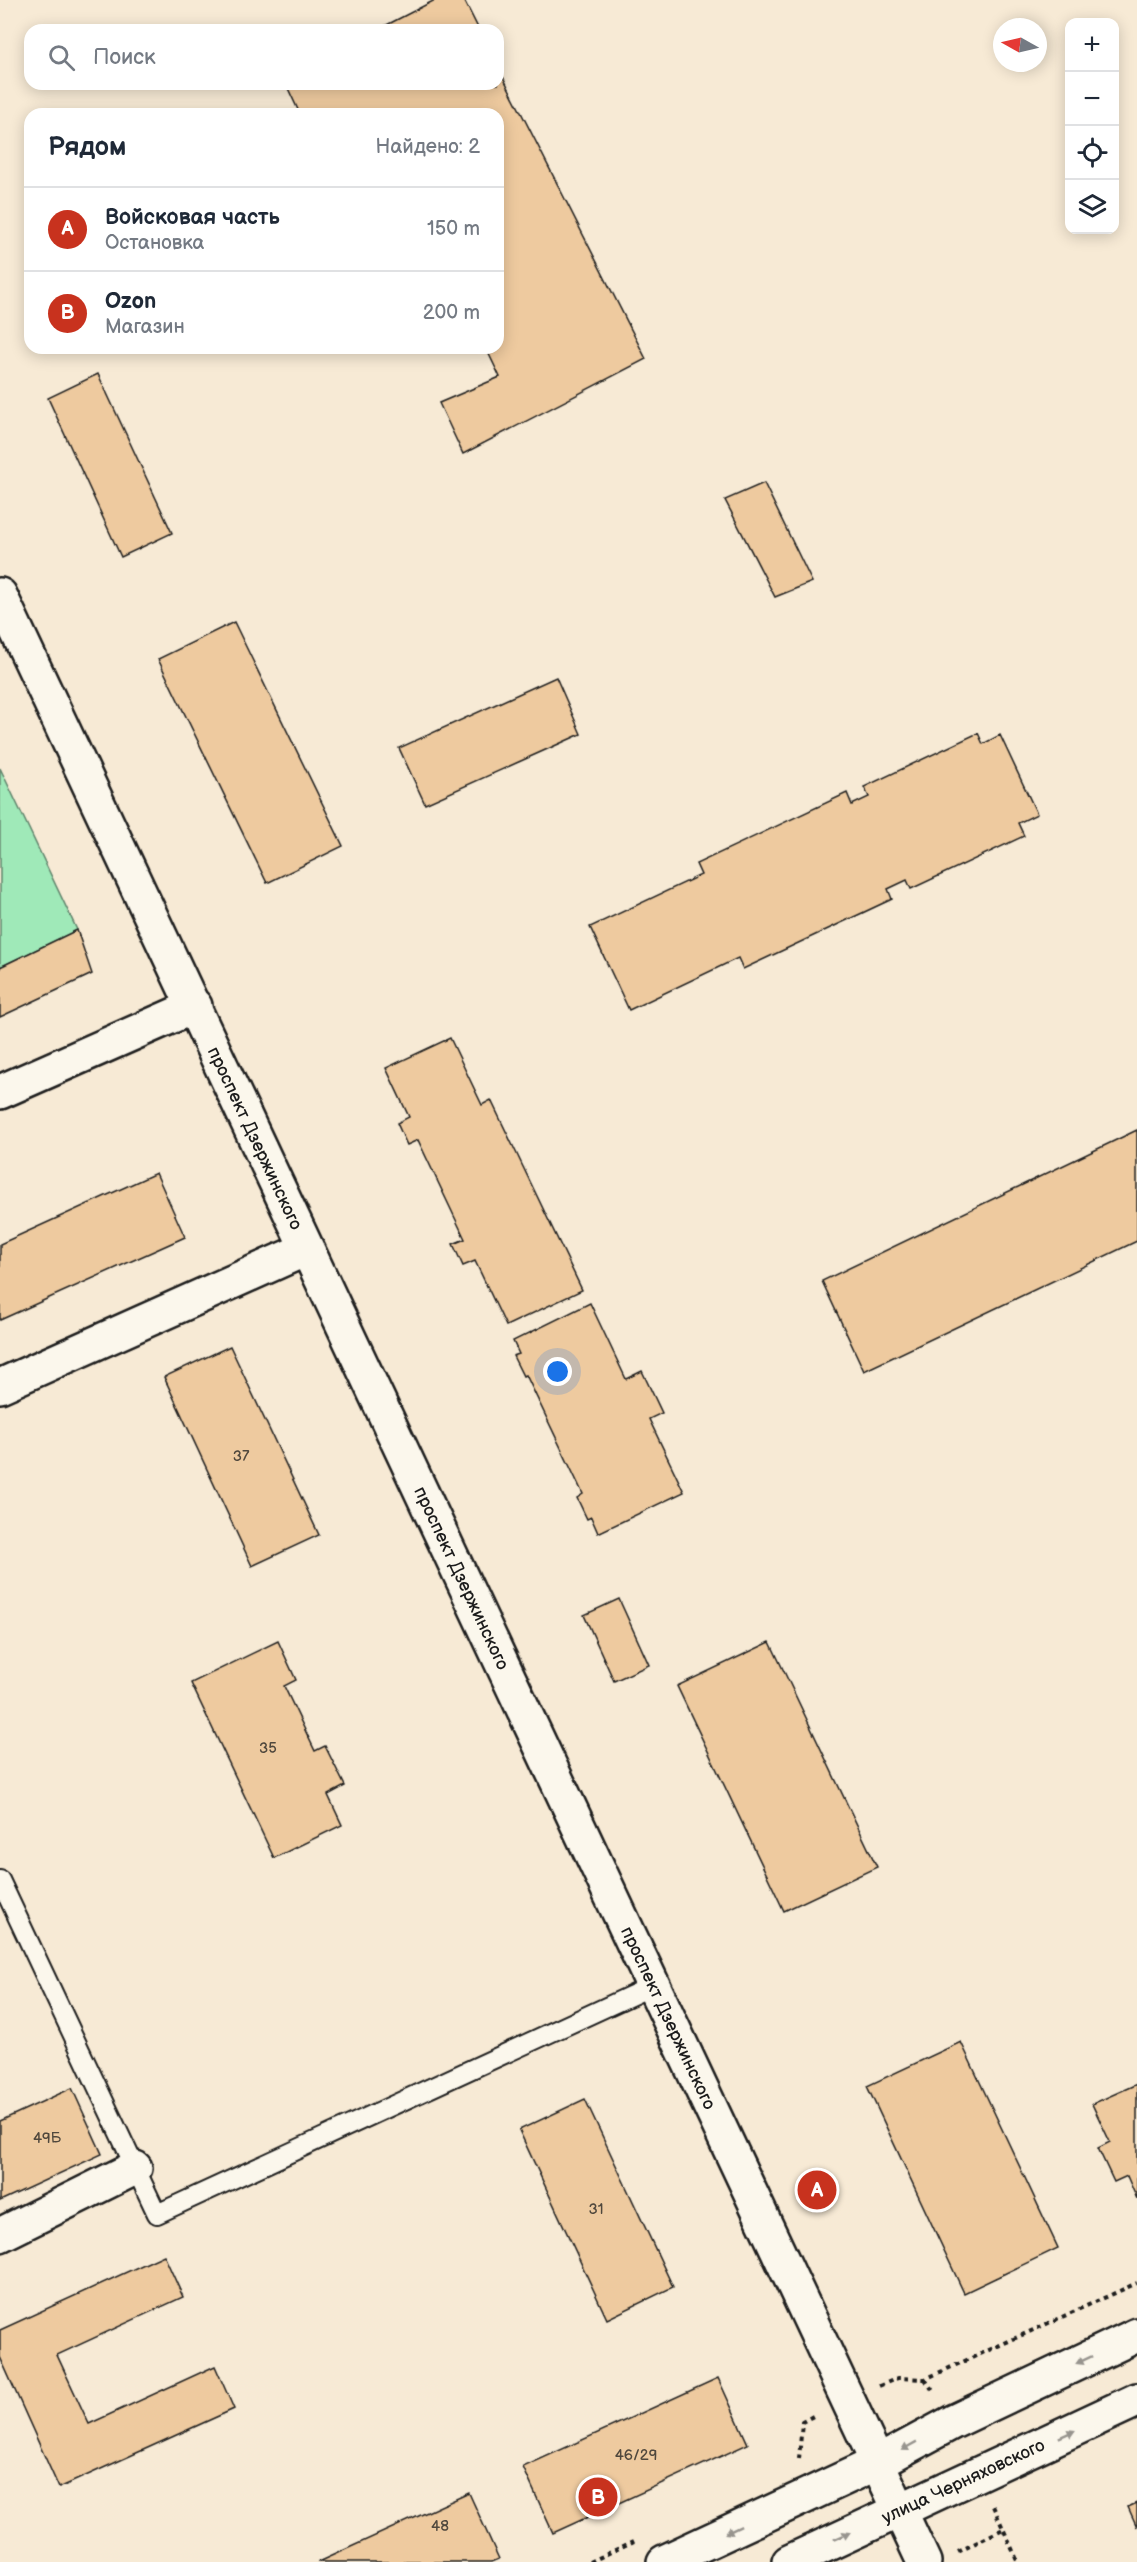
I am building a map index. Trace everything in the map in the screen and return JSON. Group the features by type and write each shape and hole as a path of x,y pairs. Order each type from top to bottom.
{"main road":[{"name":"проспект Дзержинского","path":"0,596 195,1006 306,1249 924,2562"},
{"path":"0,1092 195,1006"},
{"path":"0,1386 306,1249"},
{"path":"0,2235 135,2168"},
{"path":"664,2562 877,2463 953,2422 1137,2335"},
{"name":"улица Черняховского","path":"789,2562 1137,2400"}],"lane":[{"path":"0,1880 157,2214 654,1985"}],"path":[{"path":"799,2461 802,2422 898,2378 925,2379 1137,2283"},
{"path":"957,2553 1003,2529 1018,2562"}],"green space":[{"path":"0,768 77,930 0,967"}],"building":[{"path":"435,0 464,0 476,24 389,24"},
{"path":"504,79 646,359 463,454 439,403 500,377 489,354 504,354 504,108 297,108 289,90 504,90"},
{"path":"98,374 172,533 121,557 48,398"},
{"path":"764,483 812,582 775,597 725,500"},
{"path":"234,622 343,846 267,883 158,659"},
{"path":"556,677 581,734 425,804 399,748"},
{"path":"978,733 983,744 1000,735 1037,814 1018,823 1024,836 911,889 907,880 888,889 892,899 743,969 738,958 629,1010 590,927 701,875 696,864 847,793 852,805 869,797 864,787"},
{"path":"77,930 92,974 0,1017 0,967"},
{"path":"450,1038 482,1105 491,1100 582,1290 506,1326 475,1261 463,1266 453,1244 465,1239 418,1140 407,1145 397,1123 409,1117 386,1068"},
{"path":"1137,1130 1137,1241 864,1371 822,1281"},
{"path":"156,1173 185,1237 0,1320 0,1244"},
{"path":"590,1303 626,1379 642,1371 662,1413 649,1419 684,1492 598,1533 591,1517 587,1519 577,1498 583,1494 526,1375 523,1376 513,1356 519,1354 513,1341"},
{"path":"230,1346 319,1535 252,1566 164,1377"},
{"path":"619,1599 649,1665 614,1681 584,1615"},
{"path":"278,1641 296,1680 284,1686 315,1751 325,1746 345,1786 328,1795 342,1825 274,1858 191,1683"},
{"path":"770,1642 877,1867 784,1911 677,1686"},
{"path":"961,2042 1058,2248 964,2293 867,2086"},
{"path":"1137,2084 1137,2199 1127,2176 1114,2182 1098,2148 1110,2142 1092,2104"},
{"path":"72,2088 102,2154 0,2201 0,2121"},
{"path":"585,2099 673,2287 607,2319 519,2130"},
{"path":"164,2255 183,2297 57,2355 89,2424 215,2366 234,2409 59,2488 0,2357 0,2330"},
{"path":"718,2378 748,2444 553,2533 523,2467"},
{"path":"469,2493 499,2559 492,2562 318,2562"},
{"path":"1137,2503 1137,2527 1128,2507"}],"place":[{"name":"Войсковая часть","path":"817,2190"},
{"name":"Ozon","path":"598,2497"}]}
